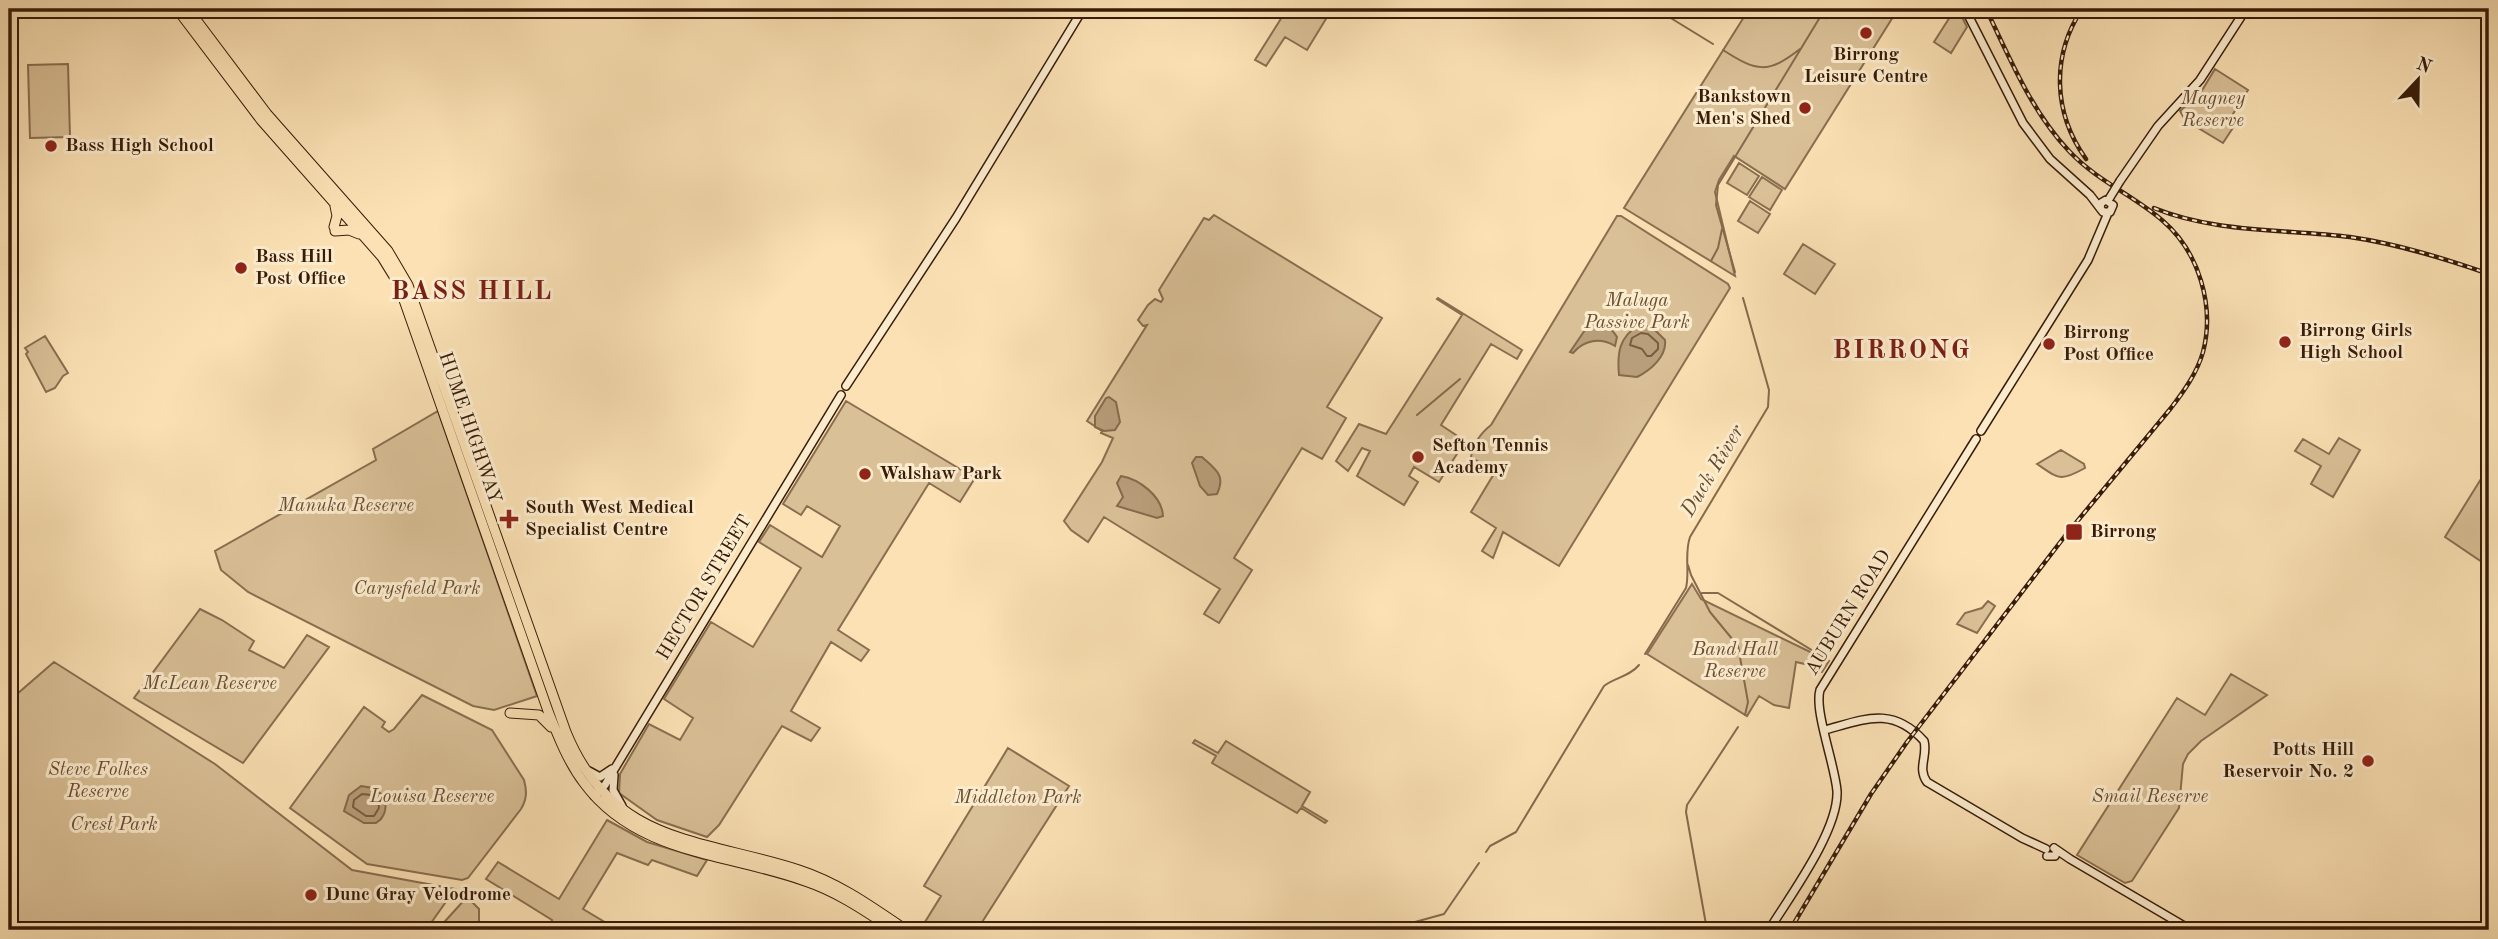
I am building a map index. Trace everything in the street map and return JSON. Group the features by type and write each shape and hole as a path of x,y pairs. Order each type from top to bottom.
{"highway":[{"name":"HUME HIGHWAY","path":"177,9 261,120 389,268 404,295 561,743 577,772 598,793 632,817 671,835 814,876 852,894 906,930"},
{"name":"HUME HIGHWAY","path":"188,9 267,114 382,244 408,285 566,732 598,793 618,819 652,838 807,881 847,899 894,930"},
{"path":"335,204 337,216 334,229 349,230 363,236"},
{"path":"510,713 534,713 542,716 561,743"}],"main road":[{"name":"HECTOR STREET","path":"598,793 841,395 839,388 846,386 956,218 1083,9"},
{"path":"1965,9 2023,122 2057,166 2091,195 2107,204 2158,126 2200,80 2246,9"},
{"name":"AUBURN ROAD","path":"1769,930 1826,835 1835,812 1837,790 1818,700 1822,685 1976,439 1983,437 1981,431 2091,256 2107,204"},
{"path":"1825,730 1887,717 1903,723 1925,743 1922,771 1927,782 2022,838 2070,859 2190,930"},
{"path":"580,763 600,777 619,761"},
{"path":"619,761 612,790 632,817"}],"green space":[{"path":"1287,9 1332,9 1307,50 1285,37 1266,66 1255,60"},
{"path":"1749,9 1824,9 1820,14 1826,18 1832,9 1898,9 1785,189 1734,156 1719,180 1715,192 1735,276 1624,208"},
{"path":"1955,9 1958,9 1967,27 1951,53 1934,42"},
{"path":"68,64 70,137 30,138 28,65"},
{"name":"Magney Reserve","path":"2215,69 2248,90 2233,114 2236,123 2223,143 2185,120 2180,111 2201,92"},
{"path":"1739,163 1759,176 1747,195 1727,183"},
{"path":"1762,177 1782,190 1770,210 1749,197"},
{"path":"1750,201 1770,214 1758,233 1738,221"},
{"path":"1214,215 1382,318 1327,407 1346,418 1322,459 1302,448 1234,558 1252,570 1219,623 1204,614 1220,589 1104,517 1088,542 1071,530 1064,521 1102,462 1113,438 1101,433 1102,431 1087,421 1147,325 1143,326 1138,320 1155,299 1161,302 1163,299 1159,290 1204,218 1209,220"},
{"name":"Maluga Passive Park","path":"1617,216 1728,284 1730,288 1559,566 1503,532 1493,558 1482,551 1496,528 1471,512 1495,472 1471,457 1474,448 1491,425"},
{"path":"1803,244 1835,264 1815,294 1784,274"},
{"path":"1438,298 1522,350 1517,359 1491,344 1441,425 1465,441 1464,443 1439,482 1414,467 1409,476 1418,482 1404,505 1357,476 1370,451 1362,448 1348,471 1336,461 1359,424 1386,434 1462,315"},
{"path":"45,336 68,373 55,388 46,392 25,348"},
{"path":"846,401 975,478 960,502 929,483 838,630 869,650 861,661 831,642 791,711 820,728 811,741 782,726 719,825 707,837 657,820 619,793 620,774 649,724 680,740 693,718 664,699 711,622 753,647 801,568 759,542 770,525 822,557 840,526 807,506 801,515 783,504"},
{"name":"Carysfield Park","path":"438,411 537,696 494,710 473,706 248,592 221,570 215,551 376,460 373,449"},
{"path":"2339,438 2360,450 2333,497 2311,484 2321,466 2295,451 2303,439 2329,454"},
{"path":"2061,450 2084,464 2085,468 2060,477 2037,464"},
{"path":"2489,466 2489,557 2482,562 2445,537"},
{"name":"Band Hall Reserve","path":"1692,584 1701,599 1829,661 1822,672 1796,662 1789,708 1774,705 1759,696 1747,716 1647,654"},
{"path":"1988,601 1995,606 1977,633 1957,624 1965,613 1982,608"},
{"name":"McLean Reserve","path":"200,609 254,641 249,650 284,668 307,635 329,647 243,763 134,698"},
{"name":"Crest Park","path":"54,662 215,764 352,870 455,889 426,930 9,930 9,701"},
{"name":"Smail Reserve","path":"2231,674 2267,695 2201,741 2188,754 2183,764 2179,808 2132,881 2125,883 2077,855 2177,698 2205,715"},
{"name":"Louisa Reserve","path":"422,695 492,730 525,784 525,798 521,809 468,878 462,880 367,864 290,808 364,707 385,722 382,727 389,732"},
{"path":"1195,740 1218,753 1226,741 1310,792 1302,806 1327,821 1325,823 1301,808 1297,813 1212,763 1216,756 1193,743"},
{"name":"Middleton Park","path":"1008,748 1069,786 977,930 920,930 941,896 924,886"},
{"path":"607,820 647,842 707,860 697,876 652,860 648,865 617,853 583,909 618,930 546,930 552,920 486,879 498,862 559,899"},
{"path":"467,897 479,909 479,930 437,930"}],"water":[{"path":"1595,324 1612,331 1617,337 1615,346 1604,341 1593,341 1582,345 1573,353 1570,352 1587,327"},
{"path":"1639,325 1652,327 1665,340 1661,357 1648,371 1637,377 1619,375 1618,360 1623,340"},
{"path":"1109,397 1116,402 1120,422 1115,430 1104,431 1095,427 1095,416"},
{"path":"1196,457 1202,457 1218,473 1220,487 1217,494 1208,495 1200,486 1192,463"},
{"path":"1121,476 1135,481 1154,495 1163,516 1157,518 1117,506 1123,497 1117,483"},
{"path":"361,786 373,788 384,796 385,811 376,823 364,823 344,811 349,795"}],"waterway":[{"path":"1656,9 1713,44"},
{"name":"Duck River","path":"1735,272 1716,205 1718,185 1825,9"},
{"path":"1723,50 1745,63 1762,67 1779,63 1800,49"},
{"path":"1711,261 1718,248 1722,229"},
{"name":"Duck River","path":"1645,654 1686,588 1690,537 1768,407 1769,390 1743,298"},
{"path":"1417,415 1460,379"},
{"path":"1688,565 1710,612 1738,646 1748,702 1745,715"},
{"path":"1702,593 1718,593 1828,660"},
{"name":"Duck River","path":"1486,852 1490,846 1516,832 1604,686 1639,665"},
{"path":"1707,930 1687,805 1738,727"},
{"name":"Duck River","path":"1386,930 1444,914 1479,863"}],"railway":[{"path":"1790,930 1871,794 1907,742 2065,536 2171,408 2194,374 2203,352 2207,316 2205,299 2195,264 2186,248 2163,221 2091,171 2069,151 2032,101 1986,9"},
{"path":"2082,9 2065,46 2060,84 2067,123 2086,159"},
{"path":"2154,208 2177,216 2226,226 2325,234 2385,243 2489,274"}],"place":[{"name":"Birrong Leisure Centre","path":"1866,33"},
{"name":"Bankstown Men's Shed","path":"1805,108"},
{"name":"Bass High School","path":"51,146"},
{"name":"Bass Hill Post Office","path":"241,268"},
{"name":"Birrong Girls High School","path":"2285,342"},
{"name":"Birrong Post Office","path":"2049,344"},
{"name":"Sefton Tennis Academy","path":"1418,457"},
{"name":"Walshaw Park","path":"865,474"},
{"name":"South West Medical Specialist Centre","path":"509,519"},
{"name":"Birrong","path":"2074,532"},
{"name":"Potts Hill Reservoir No. 2","path":"2368,761"},
{"name":"Dunc Gray Velodrome","path":"311,895"}],"district":[{"name":"BASS HILL","path":"472,292"},
{"name":"BIRRONG","path":"1902,351"}],"park label":[{"name":"Manuka Reserve","path":"346,506"},
{"name":"Steve Folkes Reserve","path":"98,781"}]}
